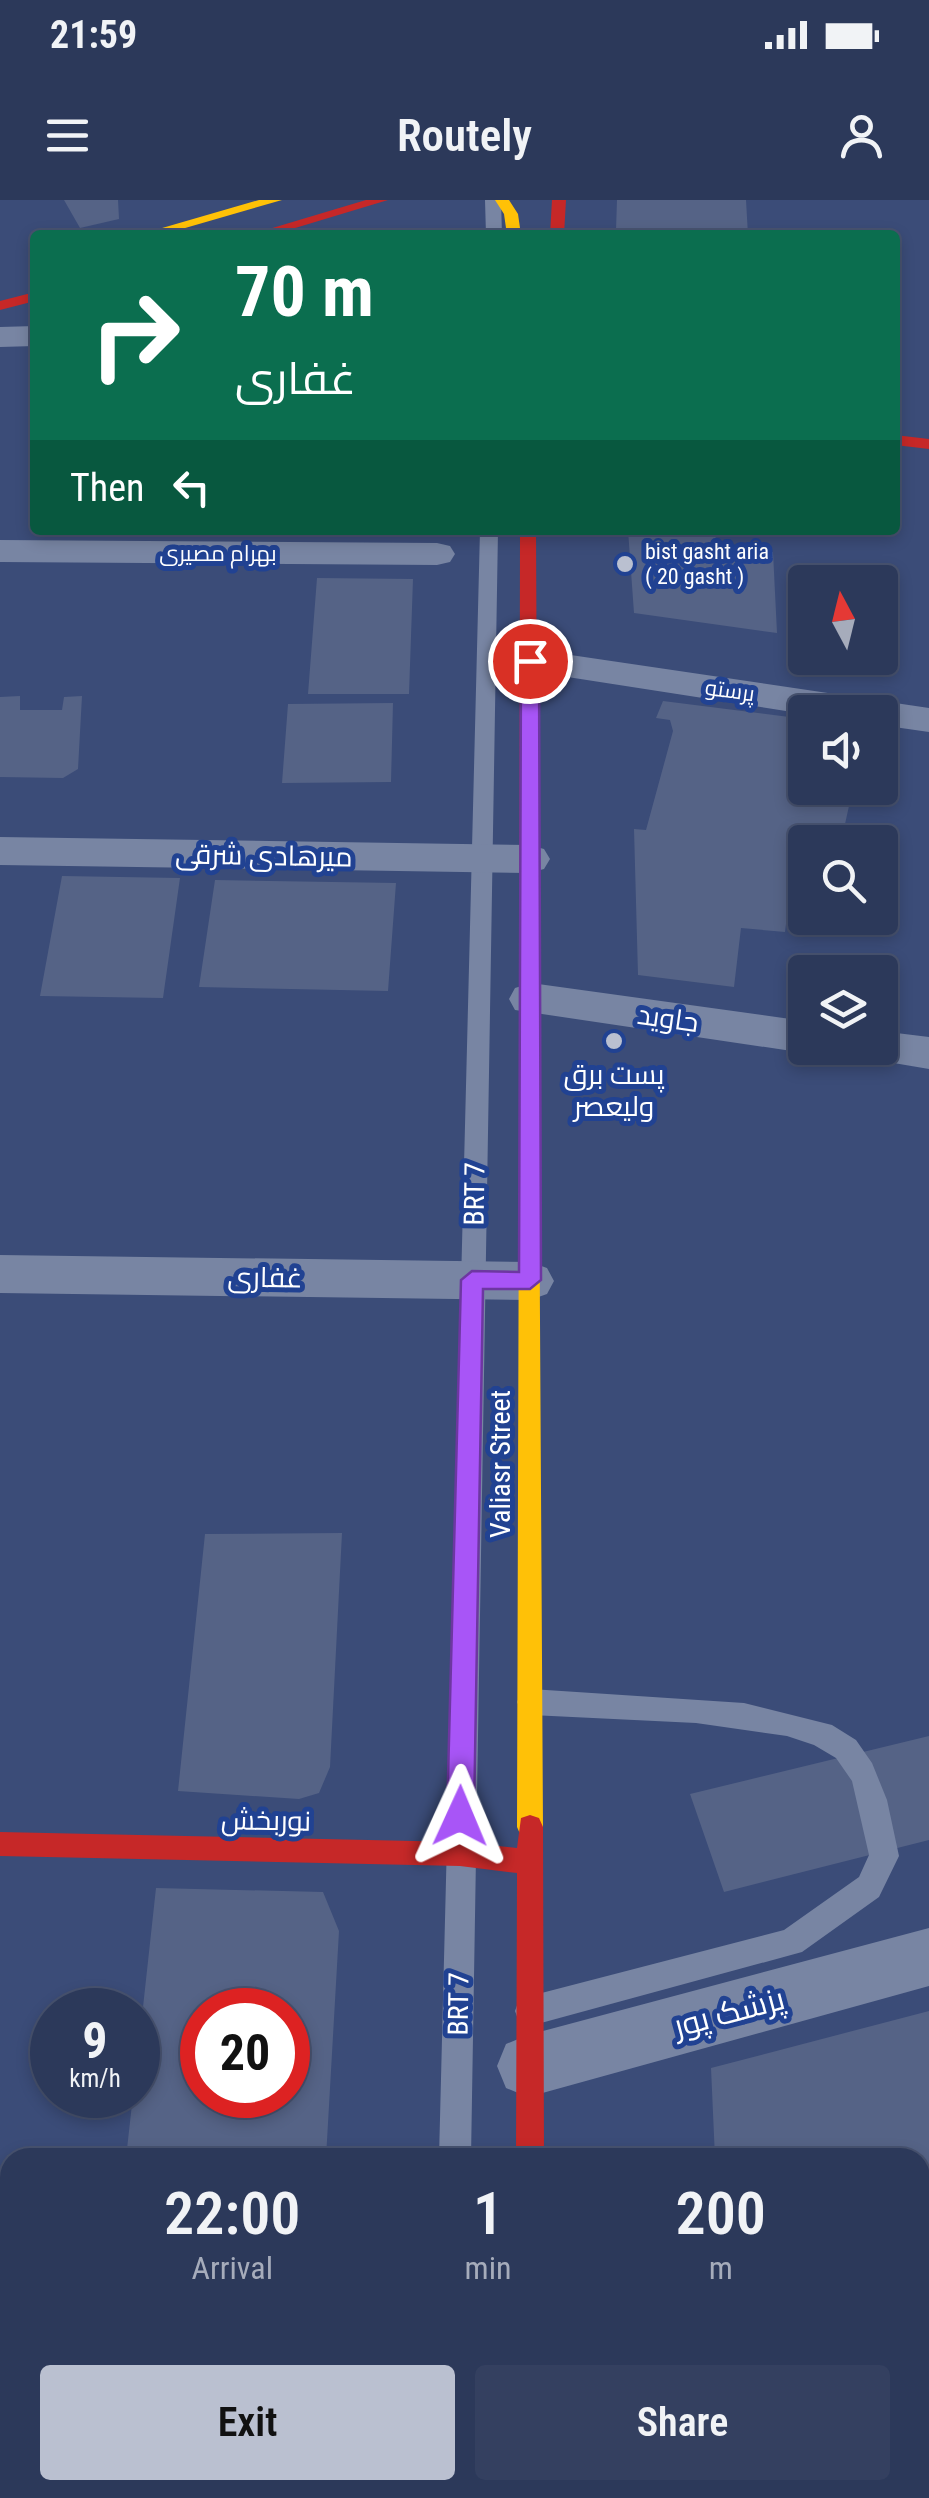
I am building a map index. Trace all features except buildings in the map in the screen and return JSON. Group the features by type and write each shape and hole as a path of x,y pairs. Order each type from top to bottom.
{"main road":[{"path":"164,230 275,200"},
{"path":"274,230 382,200"},
{"path":"502,200 511,214 513,230"},
{"path":"557,230 559,200"},
{"path":"0,306 30,297"},
{"path":"900,441 929,444"},
{"name":"Valiasr Street","path":"528,535 532,999 530,2148"},
{"name":"نوربخش","path":"0,1844 460,1854 531,1862"}],"street":[{"path":"0,337 30,336"},
{"name":"بهرام مصیری","path":"0,551 437,554"},
{"name":"پرستو","path":"530,661 929,720"},
{"name":"میرهادی شرقی","path":"0,850 529,859"},
{"name":"جاوید","path":"532,999 788,1034"},
{"path":"898,1050 929,1054"},
{"name":"غفاری","path":"0,1274 530,1280"},
{"name":"پزشک پور","path":"529,2038 929,1957"}],"lane":[{"path":"494,200 494,230"},
{"name":"BRT 7","path":"455,2148 489,535"},
{"path":"529,2038 791,1942 862,1894 884,1856 862,1773 844,1747 815,1732 696,1710 531,1702"}],"traffic: slow":[{"path":"164,230 275,200"},
{"path":"502,200 511,214 513,230"},
{"path":"529,1152 530,1827"}],"traffic: jam":[{"path":"274,230 381,200"},
{"path":"557,230 559,200"},
{"path":"0,306 30,297"},
{"path":"900,441 929,444"},
{"path":"528,535 529,1152"},
{"path":"530,1827 530,2148"},
{"path":"0,1844 460,1854 531,1862"}],"place":[{"name":"bist gasht aria ( 20 gasht )","path":"625,564"},
{"name":"پست برق ولیعصر","path":"614,1041"}],"route":[{"path":"460,1816 472,1280 530,1280 530,661"}]}
